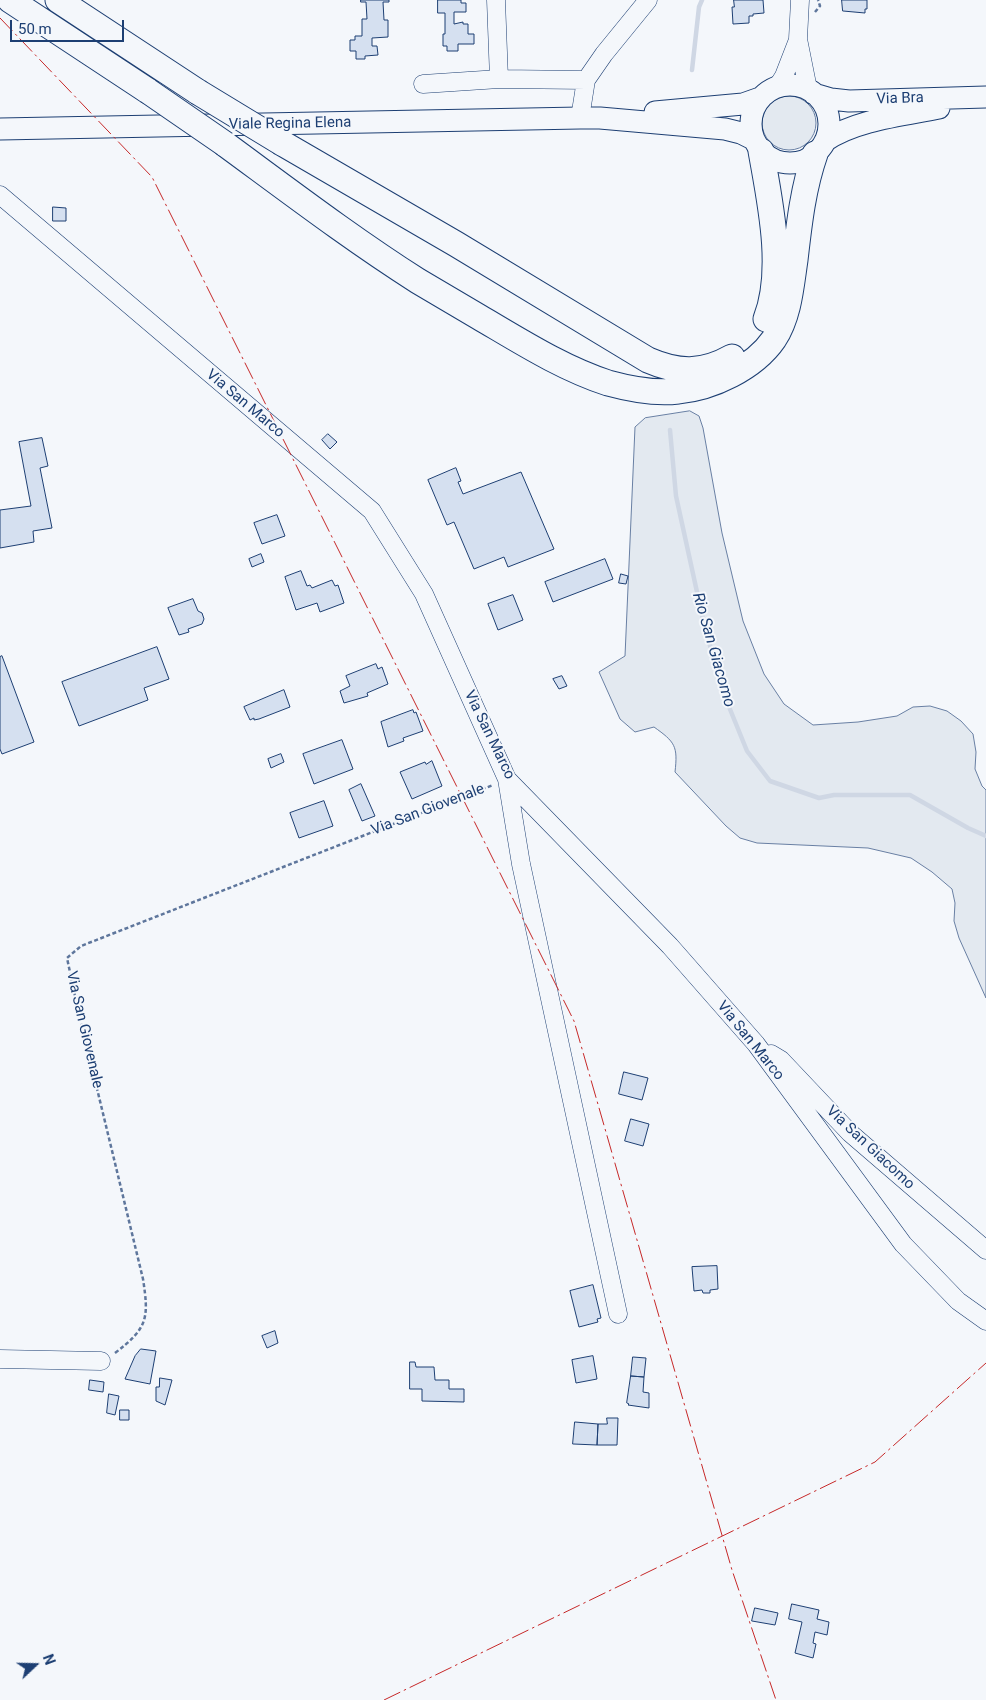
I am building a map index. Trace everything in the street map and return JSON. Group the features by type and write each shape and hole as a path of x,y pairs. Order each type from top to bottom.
{"highway":[{"path":"10,0 148,91 225,144 337,226 417,280 527,346 608,383 661,392 700,387 750,365 773,340 782,325 791,292 803,203 810,169 820,148"},
{"path":"58,0 198,92 456,244 636,354 666,368 679,370 709,367 725,361 752,342 760,331 769,310 773,296 775,256 770,207 757,145"}],"main road":[{"path":"792,85 811,92 822,102 827,112 829,123 828,134 820,148 807,160 787,164 768,157 757,145 751,128 751,117 754,107 769,93 792,85"},
{"name":"Via Bra","path":"811,92 831,99 849,101 986,99"},
{"name":"Viale Regina Elena","path":"0,129 590,118 743,104 769,93"},
{"name":"Via Bra","path":"820,148 839,133 870,122 986,99"},
{"name":"Viale Regina Elena","path":"590,118 725,130 741,133 757,145"}],"street":[{"path":"496,0 499,78"},
{"path":"590,118 586,80 604,54 648,0"},
{"path":"800,0 798,39 811,92"},
{"path":"769,93 784,76 798,39"},
{"path":"423,84 499,78 586,80"},
{"name":"Via San Marco","path":"0,195 372,512 424,594 507,779 670,946 756,1044 903,1244 958,1301 986,1320"},
{"path":"507,779 521,864 618,1314"},
{"name":"Via San Giacomo","path":"756,1044 781,1060 850,1133 986,1250"},
{"path":"0,1359 101,1361"}],"path":[{"name":"Via San Giovenale","path":"101,1361 110,1357 134,1339 144,1324 147,1303 143,1279 67,958 81,946 507,779"}],"shaded area":[{"path":"789,96 799,98 808,104 814,113 816,123 814,133 808,142 799,148 789,150 779,148 770,142 764,133 762,123 764,113 770,104 779,98"},
{"path":"690,411 699,416 703,428 722,533 743,621 764,674 784,704 813,725 858,722 897,716 913,707 930,706 947,711 961,721 973,734 976,752 975,769 982,786 986,790 986,998 959,938 954,921 955,903 952,889 932,872 911,858 868,848 757,843 740,838 726,826 675,772 676,756 674,745 667,737 654,727 635,732 620,719 599,672 625,656 635,427 645,418"}],"building":[{"path":"361,0 389,0 389,2 383,2 384,20 388,20 388,37 372,38 372,46 377,46 378,55 365,56 365,59 356,59 356,51 350,51 350,40 355,40 355,36 362,36 362,19 367,19 366,2 361,2"},
{"path":"438,0 461,0 461,3 466,3 466,12 454,12 454,24 463,22 463,24 468,24 468,34 474,34 474,44 458,44 458,51 447,51 447,46 443,46 445,13 438,13"},
{"path":"734,0 763,0 764,13 749,16 749,23 733,24 732,7 734,7"},
{"path":"842,0 867,0 867,9 865,9 865,13 843,11"},
{"path":"53,207 66,208 66,221 53,221"},
{"path":"328,434 337,442 330,449 322,440"},
{"path":"42,438 48,466 40,468 52,528 33,531 34,542 0,548 0,510 31,506 19,442"},
{"path":"456,468 461,481 458,482 463,494 521,472 554,549 508,567 504,557 474,569 454,522 447,525 428,480"},
{"path":"277,515 285,536 262,544 254,523"},
{"path":"261,554 264,562 252,567 249,559"},
{"path":"605,559 613,579 553,602 545,582"},
{"path":"301,571 307,586 310,585 312,588 332,580 335,586 338,585 344,603 320,612 317,603 296,610 285,577"},
{"path":"621,574 628,576 626,584 619,583"},
{"path":"513,595 523,620 498,630 488,604"},
{"path":"193,599 204,619 202,624 188,629 189,632 179,635 168,608"},
{"path":"157,647 169,679 144,688 148,700 79,726 62,682"},
{"path":"2,656 34,742 2,754 0,749 0,657"},
{"path":"376,664 378,669 382,667 388,684 367,693 368,696 344,703 340,691 350,686 346,676"},
{"path":"562,676 567,686 559,689 553,679"},
{"path":"284,690 290,707 259,719 254,720 254,718 250,720 244,707"},
{"path":"413,710 414,713 416,712 423,731 403,738 404,741 388,747 381,722"},
{"path":"342,740 353,769 314,784 303,754"},
{"path":"281,754 284,762 271,768 268,759"},
{"path":"432,761 442,786 412,799 400,772"},
{"path":"361,784 375,816 362,821 349,790"},
{"path":"324,801 333,826 299,838 290,813"},
{"path":"624,1072 648,1078 642,1100 619,1094"},
{"path":"631,1119 649,1124 643,1146 625,1141"},
{"path":"717,1266 718,1289 710,1290 710,1293 703,1293 702,1290 694,1291 692,1267"},
{"path":"593,1285 601,1318 597,1319 598,1322 579,1327 570,1291"},
{"path":"275,1331 278,1343 267,1348 262,1336"},
{"path":"141,1349 156,1351 150,1384 125,1379 135,1356"},
{"path":"593,1356 597,1379 576,1383 572,1360"},
{"path":"633,1357 646,1358 644,1377 631,1376"},
{"path":"410,1362 415,1362 416,1367 434,1367 435,1380 449,1380 449,1389 464,1389 464,1402 422,1401 422,1389 410,1389"},
{"path":"631,1376 644,1377 643,1392 649,1393 649,1408 628,1405"},
{"path":"160,1378 172,1380 165,1405 156,1401 156,1387 159,1387"},
{"path":"90,1380 104,1382 103,1392 89,1390"},
{"path":"109,1394 119,1396 115,1415 107,1413"},
{"path":"120,1410 129,1410 129,1420 120,1420"},
{"path":"607,1418 618,1418 617,1445 597,1445 598,1424 607,1424"},
{"path":"575,1422 598,1424 597,1445 573,1444"},
{"path":"792,1604 819,1610 817,1619 829,1622 827,1635 815,1632 813,1643 816,1644 813,1658 795,1653 802,1622 789,1619"},
{"path":"755,1608 778,1613 775,1625 752,1621"}],"waterway":[{"name":"Rio San Giacomo","path":"692,70 699,7 702,0"},
{"name":"Rio San Giacomo","path":"670,430 676,496 704,624 723,692 747,751 770,781 819,798 834,795 910,795 968,828 986,836"}],"power":[{"path":"0,18 152,177 574,1021 732,1570 776,1700"},
{"path":"384,1700 875,1462 986,1363"}]}
